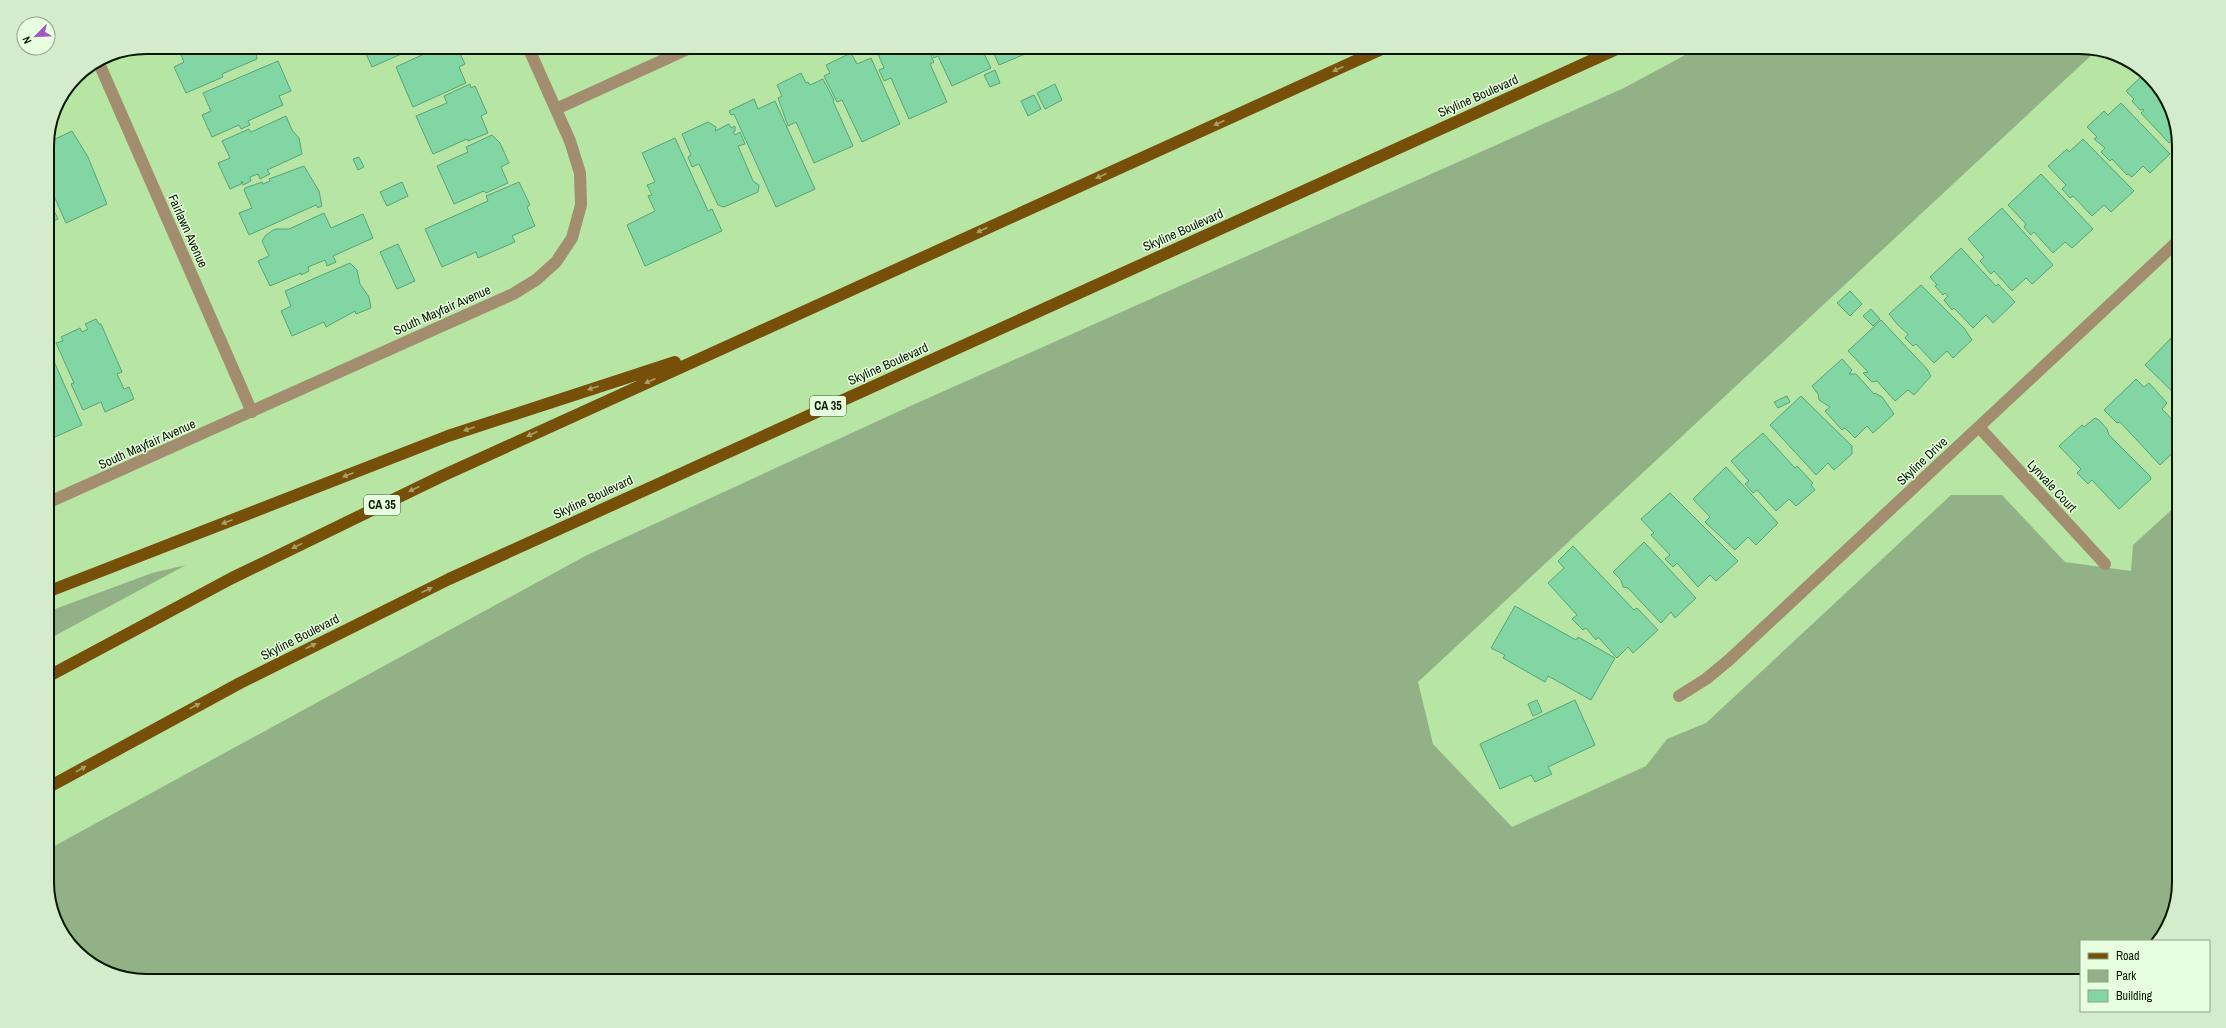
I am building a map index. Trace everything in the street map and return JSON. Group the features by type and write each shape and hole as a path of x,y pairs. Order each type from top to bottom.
{"main road":[{"name":"CA 35","path":"54,673 156,617 302,543 505,447 1371,54"},
{"name":"Skyline Boulevard","path":"54,784 240,683 442,582 1606,54"},
{"path":"54,589 448,436 724,347"}],"street":[{"name":"South Mayfair Avenue","path":"54,500 513,294 536,280 556,262 572,238 581,205 580,173 556,109 531,54"},
{"path":"556,109 677,54"},
{"name":"Fairlawn Avenue","path":"100,66 252,412"},
{"name":"Skyline Drive","path":"1679,696 1706,679 1729,660 2172,247"},
{"name":"Lynvale Court","path":"1978,427 2105,564"}],"green space":[{"path":"1687,54 2092,55 1418,682 1433,744 1512,827 1646,766 1667,739 1706,723 1951,495 2002,495 2065,562 2131,571 2133,545 2172,509 2172,888 2167,912 2160,928 2151,940 2080,940 2080,974 146,974 122,971 105,965 85,951 77,943 63,923 54,888 54,846 587,555 906,408 1624,88"},
{"path":"186,565 54,636 54,609 152,573"}],"building":[{"path":"181,54 256,54 257,59 222,74 223,77 186,93 174,67 184,62"},
{"path":"366,54 401,54 372,67"},
{"path":"424,54 460,54 465,64 459,67 466,83 413,107 396,67"},
{"path":"849,54 852,54 857,64 871,58 900,124 862,142 842,100 837,102 824,76 830,73 826,65"},
{"path":"878,54 930,54 934,62 930,64 947,102 909,119 891,78 884,81 879,70 884,68"},
{"path":"932,54 984,54 991,68 952,86 938,56 934,58"},
{"path":"994,54 1025,54 999,65"},
{"path":"278,61 291,91 279,96 283,105 248,121 250,125 241,129 239,125 212,137 202,115 211,111 203,93"},
{"path":"995,70 1000,83 990,87 984,75"},
{"path":"801,73 806,83 808,82 810,85 823,79 834,100 833,101 853,146 814,163 796,122 788,126 778,98 782,96 777,85"},
{"path":"2141,77 2145,81 2163,105 2172,141 2169,143 2141,113 2144,110 2140,110 2132,101 2134,99 2126,91"},
{"path":"470,84 471,88 475,86 487,113 481,116 488,133 468,141 467,139 433,154 416,116 447,103 444,96"},
{"path":"1055,84 1062,100 1045,109 1037,93"},
{"path":"1034,95 1041,109 1028,116 1021,101"},
{"path":"754,99 758,109 775,101 815,189 776,207 734,114 731,115 729,111"},
{"path":"2121,103 2170,154 2150,173 2143,166 2132,177 2128,174 2127,175 2112,159 2110,161 2101,152 2105,148 2094,139 2097,137 2087,127 2104,111 2108,115"},
{"path":"286,116 292,130 299,138 302,154 267,170 270,174 260,179 258,174 250,177 251,181 243,185 242,181 241,184 230,189 218,163 230,158 222,141 249,129 251,132"},
{"path":"708,122 716,127 715,131 729,124 731,128 735,126 735,131 733,132 735,135 740,132 745,144 738,146 753,181 759,185 758,192 724,207 718,205 699,164 692,167 688,157 691,155 682,134"},
{"path":"72,131 88,157 107,204 66,223 54,196 54,140"},
{"path":"492,135 500,143 509,163 501,167 508,183 486,193 484,191 454,204 437,166 468,152 466,147"},
{"path":"675,138 708,211 712,209 722,231 645,266 627,225 655,211 648,196 652,195 647,185 655,182 642,153"},
{"path":"2083,139 2134,191 2111,212 2104,205 2092,216 2073,196 2070,198 2062,189 2066,185 2048,166 2067,149 2069,152"},
{"path":"359,157 364,167 358,170 353,159"},
{"path":"304,166 319,191 322,206 318,208 316,205 249,235 239,213 252,208 244,190 245,188 262,182 263,184 270,181 269,179"},
{"path":"2041,174 2093,229 2072,248 2065,242 2053,253 2034,232 2031,235 2024,227 2026,224 2008,205"},
{"path":"402,182 408,196 387,206 380,192"},
{"path":"519,182 530,205 527,207 535,226 512,236 515,242 478,258 476,252 442,267 425,229 488,201 486,196"},
{"path":"2002,208 2053,265 2032,284 2026,278 2012,291 1994,271 1991,274 1980,261 1984,257 1968,239"},
{"path":"54,211 58,219 54,221"},
{"path":"324,213 331,228 363,214 373,238 333,256 336,262 327,266 325,260 308,267 309,271 301,275 301,273 270,286 258,261 269,256 262,241 266,235 275,229 289,229"},
{"path":"398,244 415,281 397,289 380,252"},
{"path":"1961,248 1996,286 1998,284 2015,302 1993,323 1986,315 1973,328 1954,308 1952,310 1944,300 1948,296 1945,293 1943,295 1935,286 1937,285 1930,277"},
{"path":"350,263 357,270 360,284 369,297 371,308 356,314 355,311 326,327 324,322 292,336 281,311 291,306 285,291"},
{"path":"1921,285 1964,328 1972,340 1953,358 1947,351 1934,363 1916,344 1913,346 1905,338 1908,334 1889,314"},
{"path":"1850,291 1862,304 1850,316 1837,303"},
{"path":"1871,309 1880,319 1873,326 1863,316"},
{"path":"96,319 99,324 101,324 122,372 117,374 124,389 129,387 134,399 105,412 101,402 83,410 71,384 74,383 56,343 63,341 61,337 80,328 82,332 88,329 85,324"},
{"path":"1881,320 1927,369 1931,376 1914,395 1908,390 1895,401 1877,381 1872,382 1863,373 1868,372 1848,351"},
{"path":"2172,337 2172,391 2145,365"},
{"path":"1842,359 1852,370 1849,374 1856,374 1874,394 1875,393 1882,397 1894,414 1873,433 1867,426 1855,438 1845,428 1842,430 1825,411 1830,407 1819,400 1818,394 1812,386"},
{"path":"54,361 82,425 55,437 54,434"},
{"path":"2136,379 2144,387 2149,383 2167,403 2162,409 2172,420 2172,454 2160,465 2120,422 2117,423 2104,410"},
{"path":"1787,396 1790,402 1778,408 1774,402"},
{"path":"1801,396 1852,446 1852,454 1834,470 1828,463 1816,475 1770,425"},
{"path":"2095,418 2099,420 2107,429 2109,435 2150,476 2151,479 2119,509 2092,480 2088,484 2077,473 2081,469 2059,446 2082,425 2084,427"},
{"path":"1763,433 1795,468 1797,466 1813,483 1811,485 1815,490 1796,506 1789,499 1776,511 1757,490 1753,493 1745,484 1749,481 1731,461"},
{"path":"1726,467 1778,523 1756,545 1748,537 1735,550 1705,522 1710,517 1693,499"},
{"path":"1670,493 1738,561 1716,581 1710,575 1698,587 1677,563 1673,567 1665,559 1670,555 1651,535 1654,533 1641,519"},
{"path":"1644,542 1696,598 1675,618 1671,612 1661,623 1628,588 1623,587 1621,580 1613,572"},
{"path":"1573,546 1634,610 1637,608 1658,630 1633,653 1628,647 1617,658 1598,637 1596,640 1586,628 1583,630 1572,619 1577,615 1548,583 1564,568 1558,561"},
{"path":"1515,606 1576,640 1578,637 1615,658 1591,700 1548,676 1545,682 1503,658 1505,655 1491,648"},
{"path":"1537,700 1542,712 1533,716 1528,704"},
{"path":"1575,700 1595,745 1548,767 1552,774 1535,782 1531,775 1500,789 1480,744"}]}
